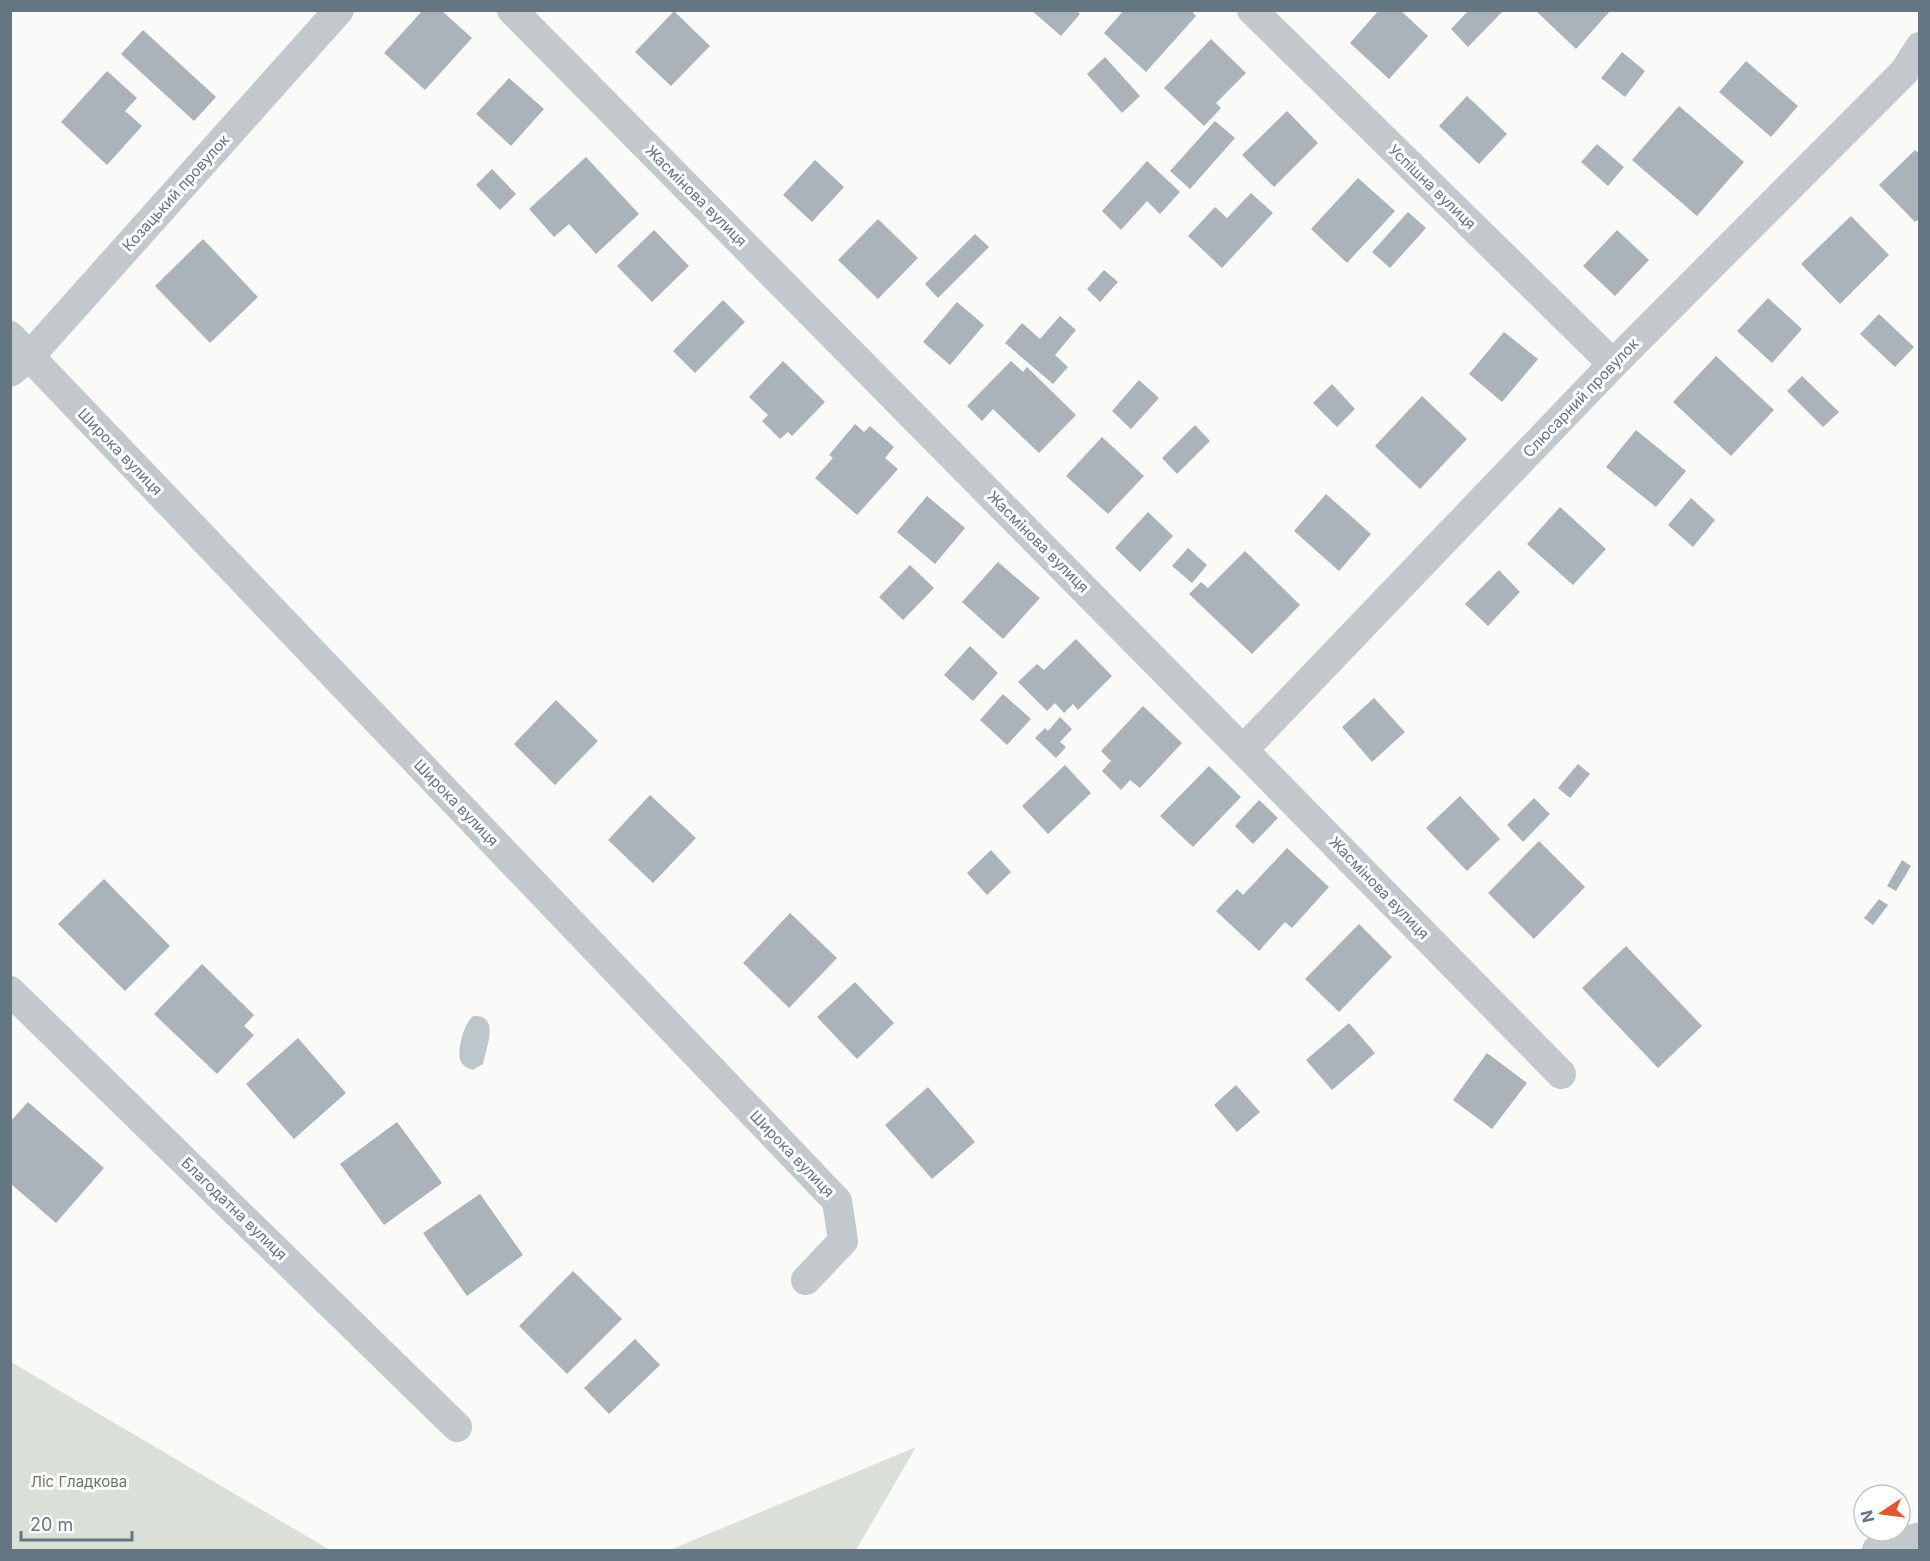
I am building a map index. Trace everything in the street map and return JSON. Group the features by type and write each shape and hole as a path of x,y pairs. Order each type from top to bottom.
{"street":[{"name":"Козацький провулок","path":"17,355 339,10"},
{"name":"Жасмінова вулиця","path":"512,10 1561,1074"},
{"name":"Успішна вулиця","path":"1252,10 1613,364"},
{"name":"Слюсарний провулок","path":"1243,750 1613,364 1904,72 1920,47"},
{"name":"Широка вулиця","path":"17,355 837,1201 843,1241 806,1280"},
{"name":"Благодатна вулиця","path":"10,991 457,1427"},
{"path":"1877,1551 1920,1538"}],"green space":[{"name":"Ліс Гладкова","path":"11,1362 330,1550 11,1550"},
{"path":"916,1447 856,1550 670,1550"}],"shaded area":[{"path":"473,1016 487,1020 490,1033 483,1064 473,1070 462,1064 460,1045 464,1031"}],"building":[{"path":"423,10 441,10 472,38 425,90 384,53"},
{"path":"1031,10 1075,10 1080,14 1061,36"},
{"path":"1124,10 1191,10 1196,16 1146,72 1104,33"},
{"path":"1379,10 1400,10 1428,36 1389,79 1350,43"},
{"path":"1469,10 1504,10 1468,47 1451,29"},
{"path":"1535,10 1611,10 1576,49"},
{"path":"674,11 710,46 671,86 635,52"},
{"path":"143,30 216,97 194,121 121,54"},
{"path":"1211,39 1246,73 1216,103 1221,108 1204,126 1164,88"},
{"path":"1622,52 1645,71 1625,97 1601,78"},
{"path":"1105,57 1140,96 1122,113 1087,74"},
{"path":"1746,61 1798,106 1771,137 1719,92"},
{"path":"107,71 137,98 125,111 142,126 107,165 61,122"},
{"path":"509,78 544,109 511,146 476,114"},
{"path":"1467,96 1507,134 1479,164 1439,126"},
{"path":"1679,106 1744,162 1697,216 1632,160"},
{"path":"1287,111 1318,143 1274,187 1242,155"},
{"path":"1215,121 1235,138 1190,189 1170,171"},
{"path":"1597,144 1624,167 1608,186 1581,162"},
{"path":"1915,150 1920,154 1920,218 1915,222 1879,185"},
{"path":"586,157 639,214 596,254 569,224 554,237 529,209"},
{"path":"815,160 844,187 812,222 783,195"},
{"path":"1147,161 1180,192 1160,214 1147,201 1121,230 1102,211"},
{"path":"492,169 516,194 500,210 476,185"},
{"path":"1358,178 1395,211 1347,263 1311,229"},
{"path":"1251,193 1273,213 1222,268 1188,236 1215,207 1227,218"},
{"path":"1408,212 1426,228 1390,268 1372,252"},
{"path":"1851,216 1889,255 1840,304 1801,264"},
{"path":"878,219 918,258 878,299 838,260"},
{"path":"654,230 689,266 652,302 617,266"},
{"path":"1617,230 1649,260 1615,296 1583,266"},
{"path":"975,234 989,247 938,298 925,284"},
{"path":"203,239 258,297 210,343 155,286"},
{"path":"1104,270 1118,282 1100,302 1087,289"},
{"path":"1768,298 1802,329 1772,363 1737,331"},
{"path":"723,300 745,322 695,373 673,351"},
{"path":"957,302 984,325 950,365 923,342"},
{"path":"1879,314 1914,347 1895,367 1860,334"},
{"path":"1060,316 1076,330 1055,355 1068,367 1053,384 1005,343 1022,323 1040,339"},
{"path":"1504,332 1538,359 1502,402 1469,374"},
{"path":"1716,356 1774,410 1731,456 1673,402"},
{"path":"783,361 825,402 792,436 788,432 780,439 762,421 768,415 749,397"},
{"path":"1011,361 1023,372 1027,367 1076,415 1039,453 993,409 982,421 967,406"},
{"path":"1802,376 1839,412 1823,427 1787,391"},
{"path":"1139,380 1159,398 1131,429 1112,411"},
{"path":"1332,384 1355,409 1337,427 1313,403"},
{"path":"1422,396 1467,439 1420,489 1375,446"},
{"path":"855,424 864,432 870,426 894,447 885,458 898,469 857,515 815,478 833,458 829,455"},
{"path":"1195,425 1210,441 1177,474 1162,458"},
{"path":"1636,430 1686,471 1656,507 1606,467"},
{"path":"1102,437 1144,476 1108,514 1066,476"},
{"path":"1326,494 1371,534 1339,571 1294,531"},
{"path":"927,496 965,528 935,564 897,532"},
{"path":"1691,498 1715,520 1693,547 1668,525"},
{"path":"1560,507 1606,549 1573,585 1527,544"},
{"path":"1148,512 1173,536 1140,572 1115,548"},
{"path":"1188,548 1207,565 1192,583 1172,566"},
{"path":"1245,551 1300,605 1252,654 1189,594 1201,582 1208,588"},
{"path":"998,562 1040,598 1003,639 962,602"},
{"path":"910,565 934,588 903,620 879,597"},
{"path":"1499,570 1520,592 1488,626 1465,604"},
{"path":"1076,639 1112,676 1078,710 1073,704 1064,713 1055,703 1047,711 1018,682 1037,664 1044,670"},
{"path":"970,646 998,673 973,701 944,675"},
{"path":"1003,694 1031,719 1007,745 980,720"},
{"path":"1374,698 1405,732 1372,762 1342,727"},
{"path":"556,700 598,741 555,785 514,744"},
{"path":"1143,706 1182,743 1140,788 1130,780 1121,790 1102,771 1111,761 1101,751"},
{"path":"1060,717 1072,729 1060,742 1066,747 1056,758 1035,738 1045,728 1048,731"},
{"path":"1578,764 1590,774 1570,798 1558,788"},
{"path":"1065,765 1091,793 1048,834 1022,806"},
{"path":"1209,766 1241,797 1193,847 1160,816"},
{"path":"650,795 696,838 653,883 608,840"},
{"path":"1460,796 1500,839 1467,871 1426,828"},
{"path":"1534,798 1550,814 1523,842 1507,825"},
{"path":"1259,800 1278,818 1253,844 1235,826"},
{"path":"1539,841 1585,887 1534,939 1488,893"},
{"path":"1287,848 1329,887 1292,928 1285,922 1259,951 1216,911 1237,889 1243,895"},
{"path":"991,850 1011,872 987,895 967,873"},
{"path":"1902,860 1911,866 1896,891 1887,886"},
{"path":"104,879 170,946 125,991 58,924"},
{"path":"1879,899 1888,905 1873,925 1864,918"},
{"path":"790,913 837,958 789,1008 743,963"},
{"path":"1359,924 1392,957 1339,1012 1305,979"},
{"path":"1626,946 1702,1026 1658,1068 1582,988"},
{"path":"202,964 254,1015 244,1026 254,1035 217,1074 154,1014"},
{"path":"855,982 894,1023 857,1059 817,1017"},
{"path":"1349,1023 1375,1053 1332,1090 1306,1060"},
{"path":"298,1038 346,1093 294,1139 246,1084"},
{"path":"1487,1053 1527,1083 1492,1129 1453,1100"},
{"path":"1236,1085 1260,1112 1237,1132 1214,1105"},
{"path":"928,1087 975,1142 932,1179 885,1125"},
{"path":"28,1102 104,1168 56,1223 10,1183 10,1122"},
{"path":"397,1122 442,1183 384,1225 340,1164"},
{"path":"480,1194 523,1255 467,1296 423,1233"},
{"path":"573,1271 622,1319 567,1374 519,1326"},
{"path":"635,1339 660,1365 609,1414 584,1388"}]}
